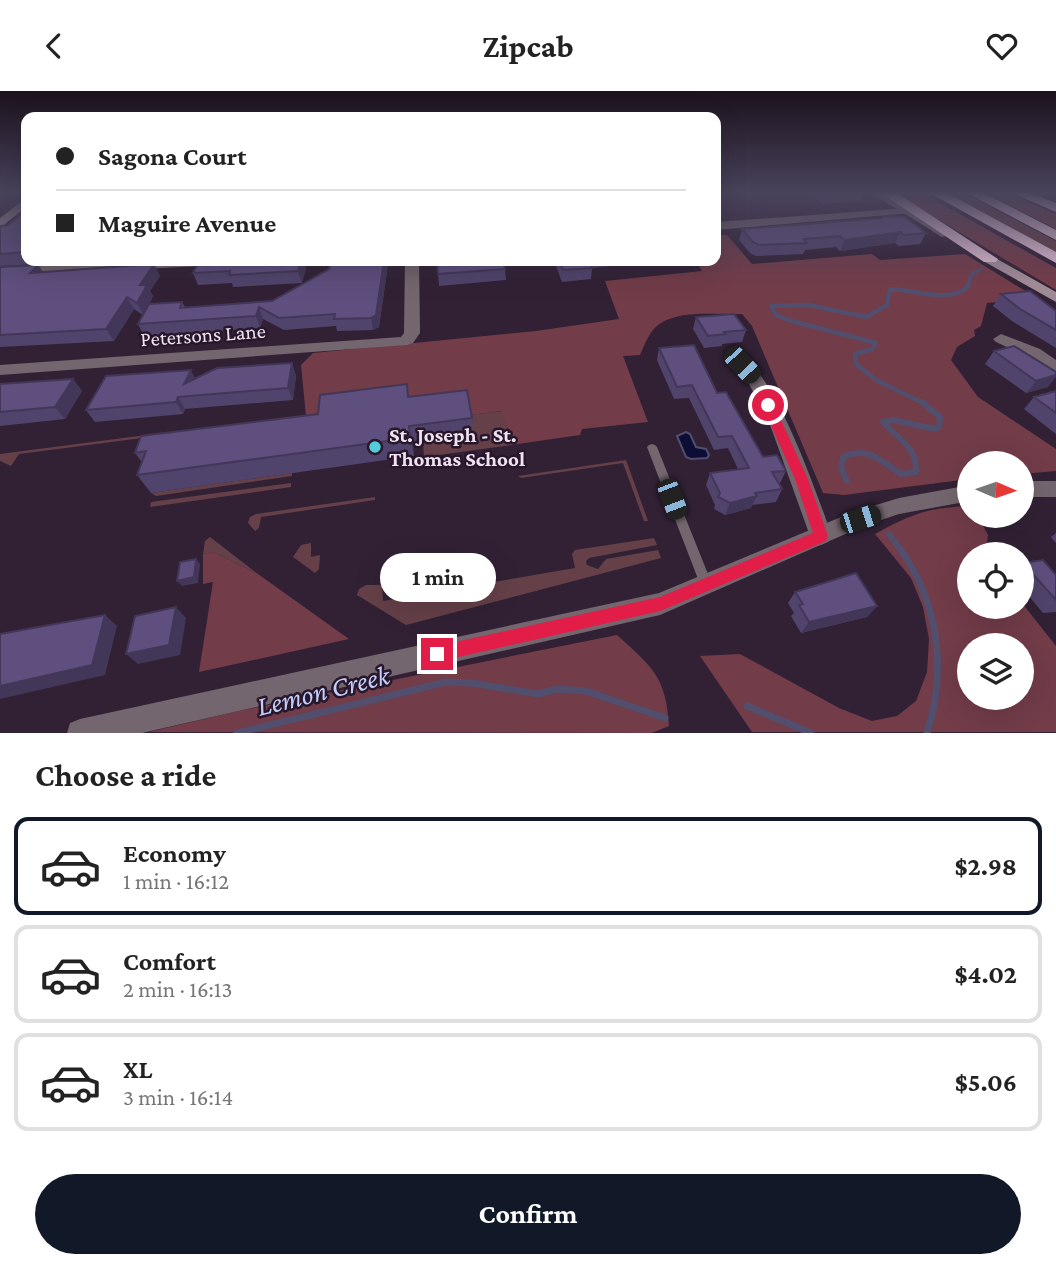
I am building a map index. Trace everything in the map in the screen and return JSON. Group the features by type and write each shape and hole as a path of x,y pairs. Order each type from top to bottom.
{"highway":[{"path":"934,223 990,259"},
{"path":"992,223 1056,258"},
{"path":"1031,223 1056,236"}],"main road":[{"path":"990,259 1056,298"}],"street":[{"path":"721,226 755,223"},
{"path":"928,223 990,259"},
{"path":"0,272 121,266"},
{"name":"Petersons Lane","path":"0,370 408,340 412,333 412,266"},
{"path":"1000,339 1034,353 1056,368"},
{"path":"742,365 758,382 802,479 821,536"},
{"path":"1034,489 1056,489"},
{"path":"80,733 660,604 860,519 899,506 957,495"}],"lane":[{"path":"652,447 706,586"}],"shaded area":[{"path":"944,223 976,223 1056,268 1056,290"},
{"path":"998,223 1021,223 1056,241 1056,255"},
{"path":"1044,223 1056,223 1056,229"},
{"path":"721,235 727,235 752,264 872,254 880,260 965,254 1037,298 987,303 981,326 974,330 975,336 957,347 951,360 978,397 1056,449 1056,471 1034,473 1034,451 957,451 957,481 844,495 823,493 752,326 742,314 700,314 670,319 654,329 640,355 623,356 648,422 582,429 580,435 511,445 502,411 470,415 306,416 301,365 313,353 536,331 619,319 605,281 702,271 699,266 721,266"},
{"path":"503,411 511,445 424,457 423,443 473,436 470,415"},
{"path":"686,432 690,434 696,447 706,449 709,455 707,458 686,457 677,436"},
{"path":"162,433 158,443 142,438 19,454 11,466 0,461 0,454"},
{"path":"626,460 648,521 644,521 623,463 521,478 518,476"},
{"path":"292,473 292,476 156,496 151,493"},
{"path":"291,483 291,487 150,507 151,502"},
{"path":"375,497 375,500 261,517 259,528 255,531 248,523 250,517 256,514"},
{"path":"957,507 957,529 985,529 988,535 987,542 957,542 957,619 1034,618 1056,646 1056,732 752,732 700,656 740,654 839,708 872,721 897,716 916,701 927,672 929,639 923,607 911,578 875,534 899,521 930,510"},
{"path":"210,537 258,574 213,552 203,554 205,541"},
{"path":"654,538 657,545 589,558 587,565 598,569 606,559 658,550 661,558 406,625 357,595 359,589 366,585 382,585 383,601 575,568 572,554 575,550"},
{"path":"311,543 311,557 320,555 319,569 315,573 293,557 301,545"},
{"path":"213,552 258,574 349,639 199,672 213,582 203,584 203,554"},
{"path":"617,635 655,674 665,695 669,726 652,733 149,732 238,711"}],"building":[{"path":"21,223 21,252 0,254 0,226"},
{"path":"819,223 913,223 926,233 904,235 900,232 845,240 840,236 804,239 807,243 759,245 742,229"},
{"path":"37,266 30,273 153,266 140,285 147,285 137,303 127,297 106,329 0,335 0,267"},
{"path":"196,266 300,266 298,271 229,275 230,271 193,273"},
{"path":"330,266 383,266 376,315 371,318 334,319 335,314 279,318 259,307 256,316 138,324 149,304 182,302 180,308 272,301 329,269"},
{"path":"437,266 504,266 505,269 438,274"},
{"path":"561,266 592,268 563,270"},
{"path":"1030,291 1056,311 1056,330 1020,309 1001,294"},
{"path":"734,314 746,330 708,336 696,317"},
{"path":"694,345 717,393 726,392 763,457 777,455 786,471 772,472 782,489 755,493 757,496 730,503 718,497 720,493 710,473 749,468 732,436 718,437 692,385 677,387 659,348"},
{"path":"1014,346 1056,372 1056,375 1036,381 994,351"},
{"path":"292,363 288,388 178,397 176,402 86,410 106,376 191,370 184,384 217,368"},
{"path":"73,379 55,407 0,412 0,384"},
{"path":"407,384 408,397 467,390 472,418 409,426 410,438 137,475 146,451 135,453 141,436 318,414 320,395"},
{"path":"1056,391 1056,413 1034,397"},
{"path":"196,559 194,577 177,581 180,562"},
{"path":"1043,560 1056,575 1056,600 1034,575 1034,561"},
{"path":"856,573 877,606 809,622 799,605 803,604 795,592"},
{"path":"176,607 169,645 126,654 135,616"},
{"path":"105,615 92,665 0,686 0,634"}],"waterway":[{"name":"Lemon Creek","path":"967,287 972,274 981,269"},
{"name":"Lemon Creek","path":"924,403 876,380 856,364 855,354 872,349 876,343 788,320 776,315 771,306 809,305 866,317 887,305 890,289 941,295 961,292 969,286"},
{"name":"Lemon Creek","path":"847,481 841,468 843,457 852,454 874,456 901,474 916,472 910,449 883,422 893,420 935,429 939,427 940,417 924,403"},
{"name":"Lemon Creek","path":"889,534 901,550"},
{"name":"Lemon Creek","path":"900,549 923,592 936,638 937,685 927,733"},
{"name":"Lemon Creek","path":"237,733 446,682 472,683 538,694 557,689 586,691 665,718"},
{"name":"Lemon Creek","path":"747,706 811,733"}],"place":[{"name":"St. Joseph - St. Thomas School","path":"375,447"}],"route":[{"path":"437,654 660,604 821,536 802,479 768,405"}]}
